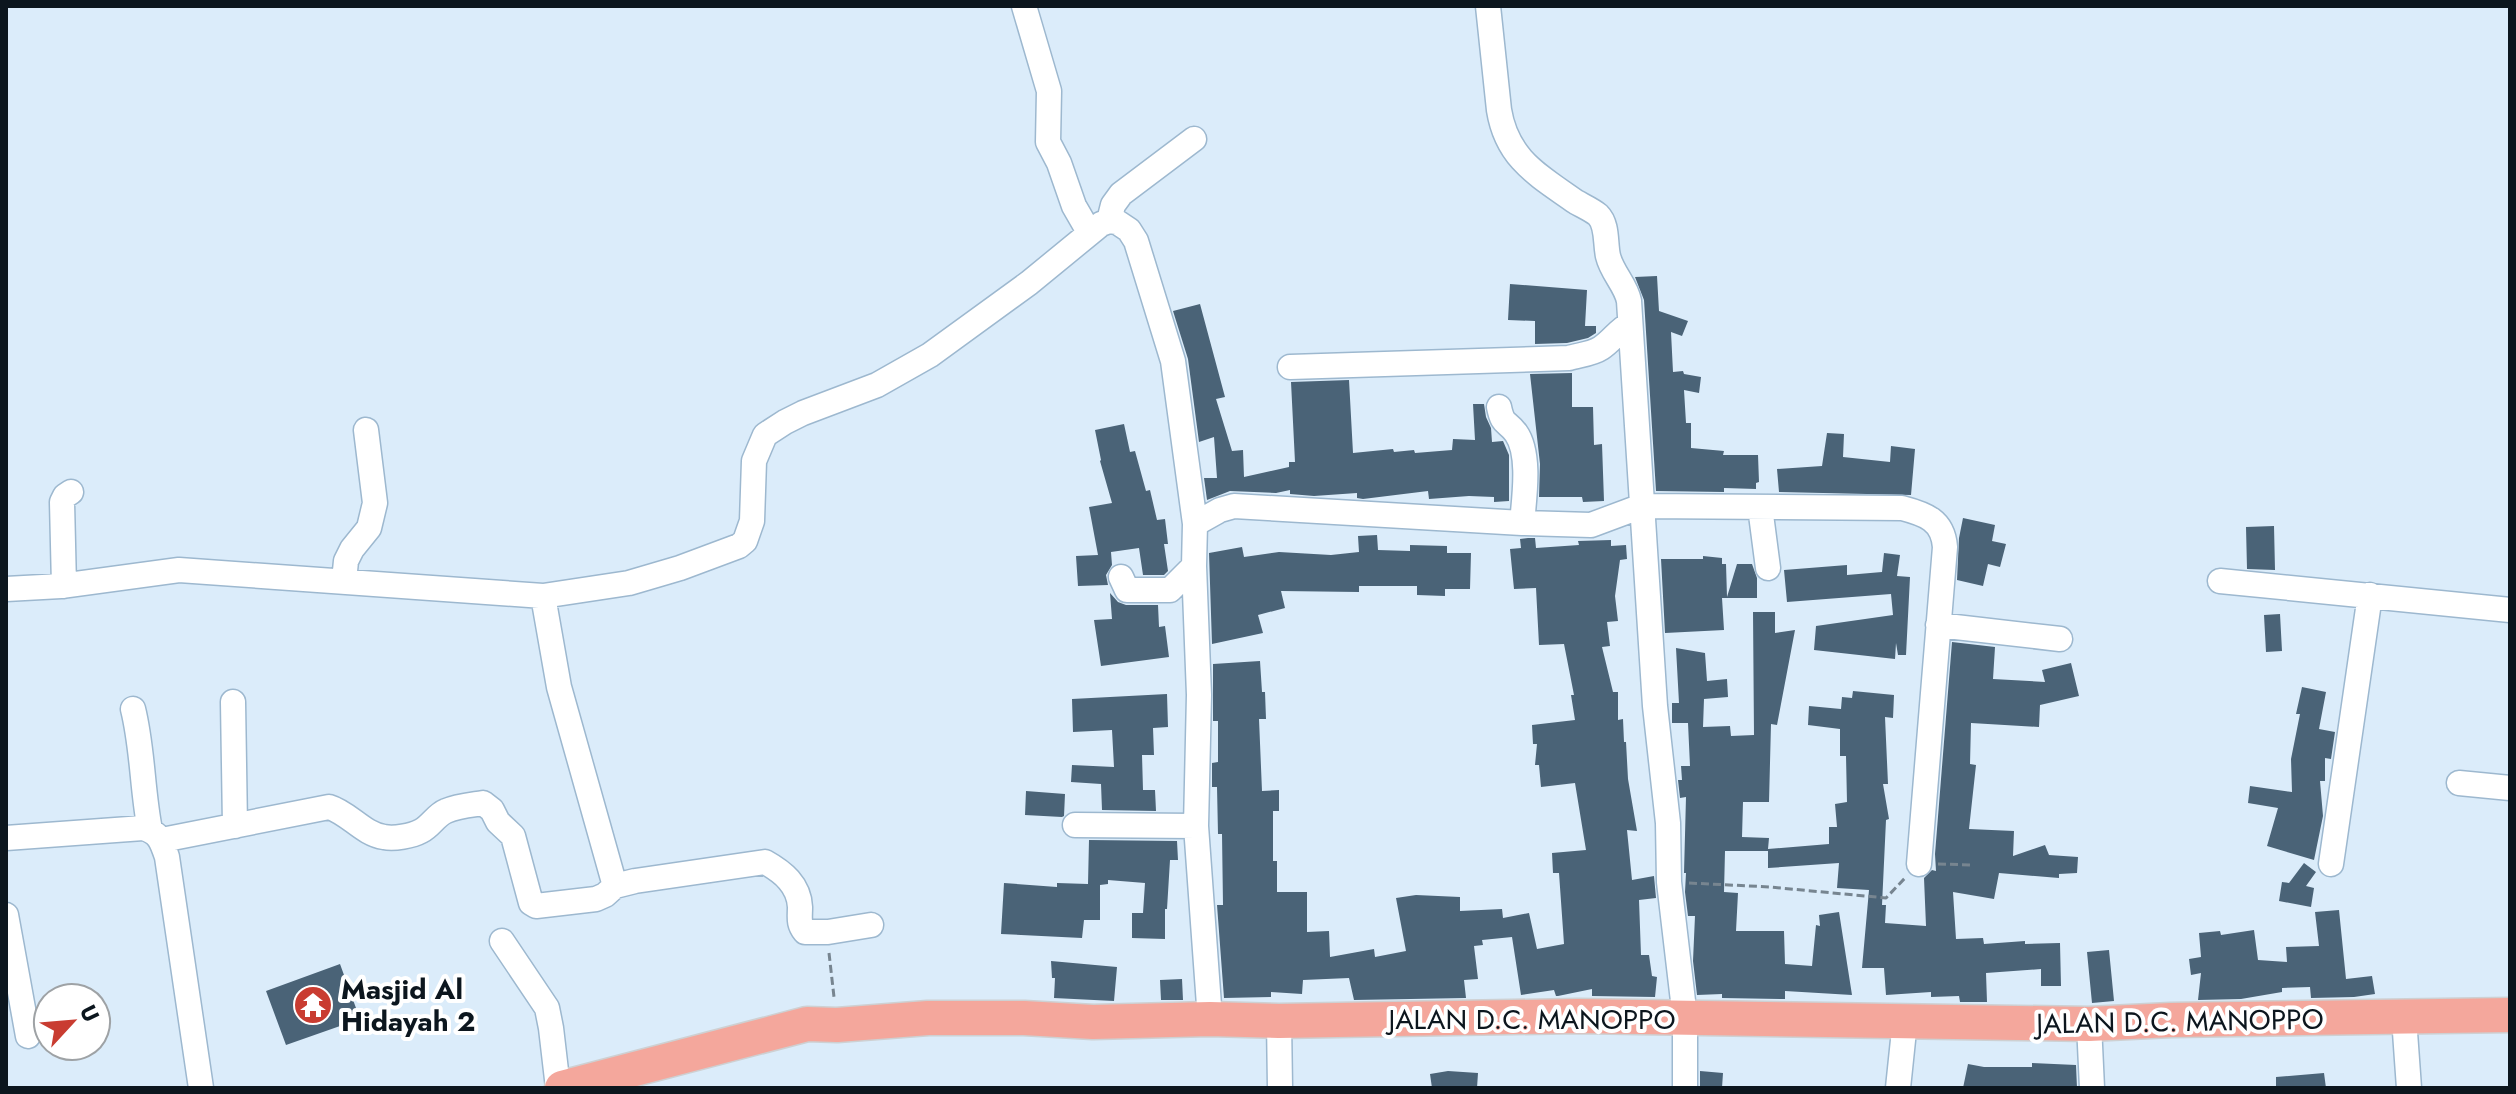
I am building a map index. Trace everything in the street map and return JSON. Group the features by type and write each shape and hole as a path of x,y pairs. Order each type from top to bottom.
{"highway":[{"name":"JALAN D.C. MANOPPO","path":"560,1088 807,1024 837,1025 928,1018 1093,1022 1578,1016 2089,1024 2510,1015"}],"street":[{"path":"1024,6 1049,91 1048,142 1074,206 1099,226"},
{"path":"1488,6 1501,126 1509,145 1516,155 1548,181 1599,216 1611,264 1628,294 1655,706 1668,823 1669,882 1685,1018 1685,1088"},
{"path":"6,589 64,586 179,570 543,596 629,583 709,558 739,546 750,533 754,461 765,435 803,413 877,385 930,355 1029,283 1099,226 1121,194 1194,139"},
{"path":"1099,226 1117,222 1129,230 1136,241 1173,361 1195,524 1199,695 1196,826 1210,1019"},
{"path":"1290,367 1569,358 1599,350 1615,337 1617,331 1630,324"},
{"path":"1499,407 1502,421 1517,434 1526,471 1522,523"},
{"path":"344,581 346,561 369,528 375,503 366,430"},
{"path":"64,586 62,502 71,492"},
{"path":"1195,524 1234,506 1591,525 1642,506 1902,508 1934,519 1944,536 1945,547 1919,864"},
{"path":"1760,507 1768,568"},
{"path":"1121,577 1127,590 1170,590 1194,566"},
{"path":"2220,581 2510,610"},
{"path":"2331,864 2370,595"},
{"path":"543,596 559,687 615,886"},
{"path":"1938,625 2060,639"},
{"path":"233,702 235,826"},
{"path":"133,709 143,770 144,798 167,857 201,1088"},
{"path":"2459,783 2510,788"},
{"path":"6,838 143,828 156,835 235,826 329,807 340,810 368,831 390,837 421,831 441,813 454,807 483,803 513,836 531,903 536,906 596,899 615,886 765,862 786,875 793,885 800,902 798,922 805,932 828,932 871,925"},
{"path":"1075,825 1196,826"},
{"path":"6,915 28,1036"},
{"path":"502,941 547,1008 560,1088"},
{"path":"2404,1018 2409,1088"},
{"path":"1279,1021 1280,1088"},
{"path":"1898,1088 1905,1021"},
{"path":"2089,1024 2092,1088"}],"path":[{"path":"1669,882 1770,887 1886,898 1919,864 1971,865"},
{"path":"828,932 837,1025"}],"building":[{"path":"1657,276 1659,311 1688,321 1682,336 1671,332 1673,372 1683,371 1684,374 1701,377 1699,393 1684,390 1686,423 1691,423 1691,448 1724,451 1723,455 1758,455 1759,482 1756,489 1656,491 1644,300 1635,277"},
{"path":"1510,284 1587,290 1585,326 1596,326 1596,333 1567,343 1535,344 1535,321 1508,320"},
{"path":"1200,304 1225,397 1216,399 1232,451 1243,450 1244,477 1289,467 1289,462 1295,462 1291,382 1349,380 1353,453 1393,449 1394,452 1414,450 1415,453 1452,450 1453,439 1475,440 1473,404 1484,404 1492,442 1503,441 1509,455 1509,501 1494,502 1494,497 1469,496 1429,499 1428,491 1363,499 1357,498 1357,493 1314,496 1290,494 1290,490 1276,493 1230,491 1207,500 1204,478 1217,478 1214,437 1199,442 1188,359 1173,311"},
{"path":"1572,373 1572,407 1593,407 1594,445 1602,444 1604,501 1583,502 1582,497 1539,497 1540,464 1530,374"},
{"path":"1124,424 1130,452 1135,451 1146,491 1150,490 1157,520 1165,519 1168,544 1164,544 1168,571 1164,575 1143,575 1139,548 1111,552 1112,565 1106,575 1108,585 1078,586 1076,556 1098,555 1089,507 1112,503 1095,430"},
{"path":"1827,433 1844,434 1843,457 1890,462 1891,446 1915,449 1911,495 1779,492 1777,469 1822,466"},
{"path":"1963,518 1995,525 1992,541 2006,544 2000,567 1988,564 1983,586 1957,580"},
{"path":"2274,526 2275,570 2247,569 2246,527"},
{"path":"1377,535 1378,550 1410,551 1410,545 1447,546 1447,553 1471,553 1470,589 1445,589 1445,596 1417,595 1417,586 1359,586 1359,592 1281,591 1285,608 1258,615 1263,633 1212,644 1209,553 1242,547 1244,557 1279,552 1331,555 1359,552 1358,536"},
{"path":"1535,538 1536,548 1579,545 1578,541 1611,540 1611,546 1626,545 1627,559 1620,560 1615,596 1618,621 1607,622 1610,646 1602,647 1613,692 1618,692 1618,720 1623,719 1626,742 1628,779 1637,831 1627,830 1632,880 1654,876 1656,898 1639,900 1641,955 1649,955 1652,976 1657,977 1655,997 1592,996 1592,989 1558,996 1554,990 1521,995 1512,937 1482,940 1483,945 1474,946 1478,979 1464,980 1466,998 1354,1000 1349,978 1303,980 1302,994 1271,992 1271,997 1224,998 1217,905 1223,905 1222,834 1218,834 1217,787 1212,787 1212,763 1218,762 1218,721 1213,721 1213,664 1260,661 1266,719 1259,719 1262,791 1279,790 1279,811 1273,811 1273,861 1277,861 1277,892 1307,892 1307,932 1329,931 1330,957 1374,949 1375,957 1406,951 1396,898 1416,895 1460,897 1460,911 1502,909 1503,918 1529,913 1537,949 1564,944 1559,873 1553,873 1552,853 1586,850 1575,783 1541,787 1539,765 1535,765 1537,744 1533,744 1532,725 1575,720 1571,695 1574,695 1564,644 1539,645 1536,588 1514,589 1510,549 1521,548 1520,539"},
{"path":"1884,553 1900,555 1897,576 1910,577 1906,655 1898,655 1896,643 1895,659 1814,650 1816,626 1893,615 1891,594 1787,602 1784,570 1847,565 1847,575 1882,572"},
{"path":"1703,556 1722,558 1722,564 1726,564 1727,597 1737,564 1752,564 1757,578 1757,598 1722,598 1724,630 1665,633 1661,559 1703,559"},
{"path":"1110,593 1126,605 1158,605 1159,627 1165,626 1169,657 1101,666 1094,620 1112,619"},
{"path":"1753,612 1775,612 1775,633 1795,630 1777,725 1771,724 1769,802 1743,802 1742,837 1769,838 1768,849 1829,844 1829,827 1837,827 1835,804 1847,802 1846,756 1840,756 1840,729 1808,725 1809,706 1841,709 1842,697 1852,698 1853,691 1894,695 1893,718 1885,717 1888,784 1883,784 1889,819 1886,820 1882,905 1886,905 1885,923 1926,926 1924,878 1932,870 1936,871 1952,642 1995,647 1993,679 2045,682 2042,670 2071,663 2079,696 2040,705 2039,727 1971,723 1970,764 1976,765 1969,829 2014,831 2013,856 2045,845 2049,855 2078,857 2077,873 2059,874 2059,878 1999,873 1994,899 1953,892 1956,939 1983,938 1984,944 2025,941 2025,944 2060,943 2061,986 2041,986 2041,969 1986,973 1987,1002 1960,1002 1959,996 1931,997 1931,992 1886,995 1884,968 1862,968 1869,890 1837,888 1839,863 1768,868 1768,851 1725,851 1724,892 1738,893 1736,931 1784,931 1785,964 1812,966 1816,925 1820,926 1819,915 1839,912 1852,995 1785,991 1785,999 1697,995 1693,961 1695,916 1688,916 1685,892 1686,797 1680,798 1678,780 1682,780 1681,766 1690,766 1688,723 1672,723 1672,703 1679,703 1676,648 1705,653 1707,681 1727,679 1728,697 1704,699 1703,727 1730,726 1731,736 1754,735"},
{"path":"2280,614 2282,651 2266,652 2264,615"},
{"path":"2302,687 2326,692 2319,729 2335,732 2331,759 2325,758 2325,781 2320,781 2323,816 2314,860 2267,846 2278,808 2248,803 2250,786 2292,792 2291,759"},
{"path":"1167,694 1168,727 1153,728 1154,755 1142,755 1143,790 1155,790 1156,811 1102,810 1101,784 1071,782 1072,765 1114,767 1112,730 1073,732 1072,699"},
{"path":"1026,791 1065,794 1064,816 1025,815"},
{"path":"1089,840 1177,841 1178,860 1170,860 1165,939 1132,938 1132,913 1143,913 1145,883 1108,880 1108,884 1100,885 1100,920 1084,920 1082,938 1001,934 1004,883 1057,887 1057,883 1088,884"},
{"path":"2304,863 2316,872 2306,886 2314,888 2311,907 2279,901 2282,882 2289,883"},
{"path":"2339,910 2346,979 2372,976 2375,994 2311,998 2310,987 2282,988 2282,992 2241,999 2198,1000 2201,973 2191,975 2189,959 2201,957 2199,933 2220,931 2221,935 2254,930 2258,960 2287,962 2286,947 2319,946 2315,912"},
{"path":"2109,950 2114,1001 2092,1003 2087,952"},
{"path":"1051,961 1117,967 1114,1001 1054,998 1055,978 1052,978"},
{"name":"Masjid Al Hidayah 2","path":"340,964 360,1019 286,1045 266,991"},
{"path":"1182,979 1183,1000 1161,1000 1160,980"},
{"path":"2032,1063 2076,1065 2077,1088 1963,1088 1968,1064 2032,1067"},
{"path":"1448,1071 1478,1073 1477,1088 1432,1088 1430,1074"},
{"path":"1700,1071 1723,1073 1722,1088 1700,1088"},
{"path":"2324,1073 2326,1088 2276,1088 2276,1077"}],"place":[{"name":"Masjid Al Hidayah 2","path":"313,1005"}]}
